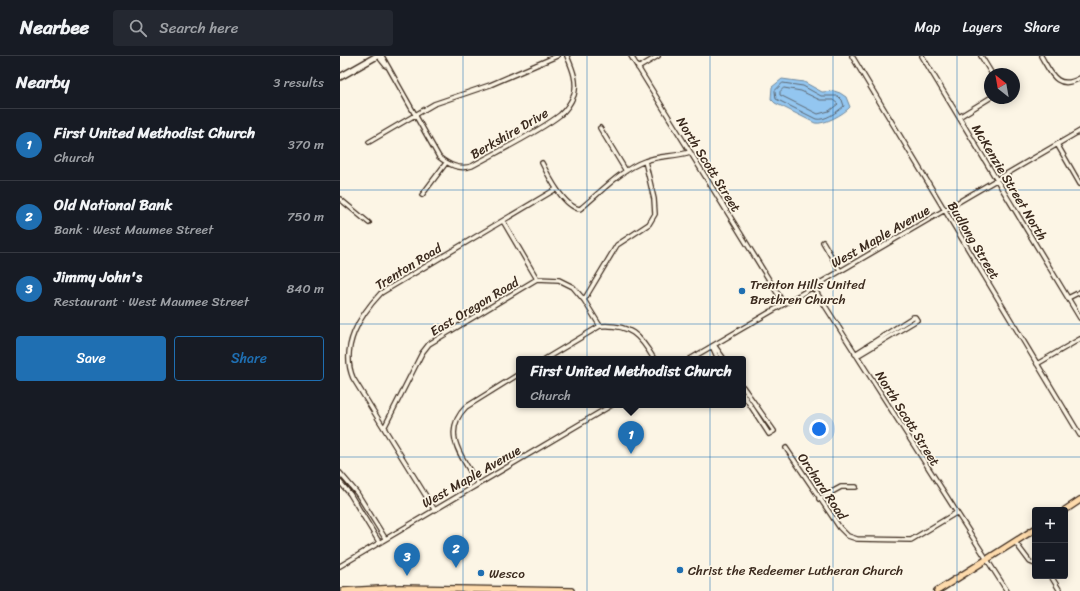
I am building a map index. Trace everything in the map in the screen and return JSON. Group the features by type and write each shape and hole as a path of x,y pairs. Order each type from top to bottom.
{"main road":[{"path":"1068,508 1080,500"},
{"path":"937,591 1032,531"},
{"path":"344,591 366,588 571,591"}],"street":[{"path":"340,77 378,56 386,66 439,157 446,163 422,196"},
{"path":"382,56 386,66"},
{"path":"369,142 444,100 490,85 558,56"},
{"name":"Berkshire Drive","path":"446,163 460,168 472,166 561,114 568,107 575,90 574,77 567,56"},
{"name":"North Scott Street","path":"631,56 784,304"},
{"path":"638,68 658,56"},
{"name":"Budlong Street","path":"852,56 1080,435"},
{"name":"McKenzie Street North","path":"922,56 1080,318"},
{"path":"981,56 988,68"},
{"path":"1041,56 1055,78 1061,82 1071,82 1080,78"},
{"path":"959,117 984,102"},
{"path":"600,128 626,171"},
{"name":"West Maple Avenue","path":"695,356 1080,131"},
{"path":"1057,144 1080,184"},
{"path":"542,163 556,189 569,204 580,209 626,171 645,160 690,152"},
{"path":"584,300 617,245 649,224 655,214 655,203 645,160"},
{"name":"Trenton Road","path":"434,509 353,378 347,361 352,338 362,317 381,293 556,189"},
{"path":"340,199 369,223"},
{"path":"503,221 537,279"},
{"path":"823,242 840,271"},
{"name":"East Oregon Road","path":"384,428 422,353 429,344 537,279 553,279 564,282 577,291 600,326"},
{"name":"North Scott Street","path":"813,287 1007,591"},
{"path":"1068,298 1080,292"},
{"path":"915,317 917,320 894,335 856,355 892,330 915,317"},
{"path":"550,356 600,326 616,326 631,330 640,338 652,356"},
{"path":"892,330 894,335"},
{"path":"1037,364 1080,340"},
{"path":"713,345 717,356"},
{"path":"713,345 722,356"},
{"path":"478,484 456,446 454,439 456,421 459,414 466,407 516,376"},
{"path":"746,391 774,431 769,434 746,398"},
{"path":"754,409 758,406"},
{"name":"West Maple Avenue","path":"340,566 607,408"},
{"name":"Orchard Road","path":"786,448 819,499 840,528 848,536 866,540 911,540 956,513"},
{"path":"340,473 357,493 385,538"},
{"path":"347,480 341,483 350,494 379,542"},
{"path":"819,499 841,487 856,487"},
{"path":"1015,542 1032,563"},
{"path":"1052,579 1060,591"}],"water":[{"path":"782,79 804,82 822,92 834,91 840,93 846,97 850,107 834,118 815,123 775,103 771,99 772,87"}],"place":[{"name":"Trenton Hills United Brethren Church","path":"742,291"},
{"name":"First United Methodist Church","path":"631,454"},
{"name":"Old National Bank","path":"456,568"},
{"name":"Christ the Redeemer Lutheran Church","path":"680,570"},
{"name":"Wesco","path":"481,573"},
{"name":"Jimmy John's","path":"407,576"}]}
